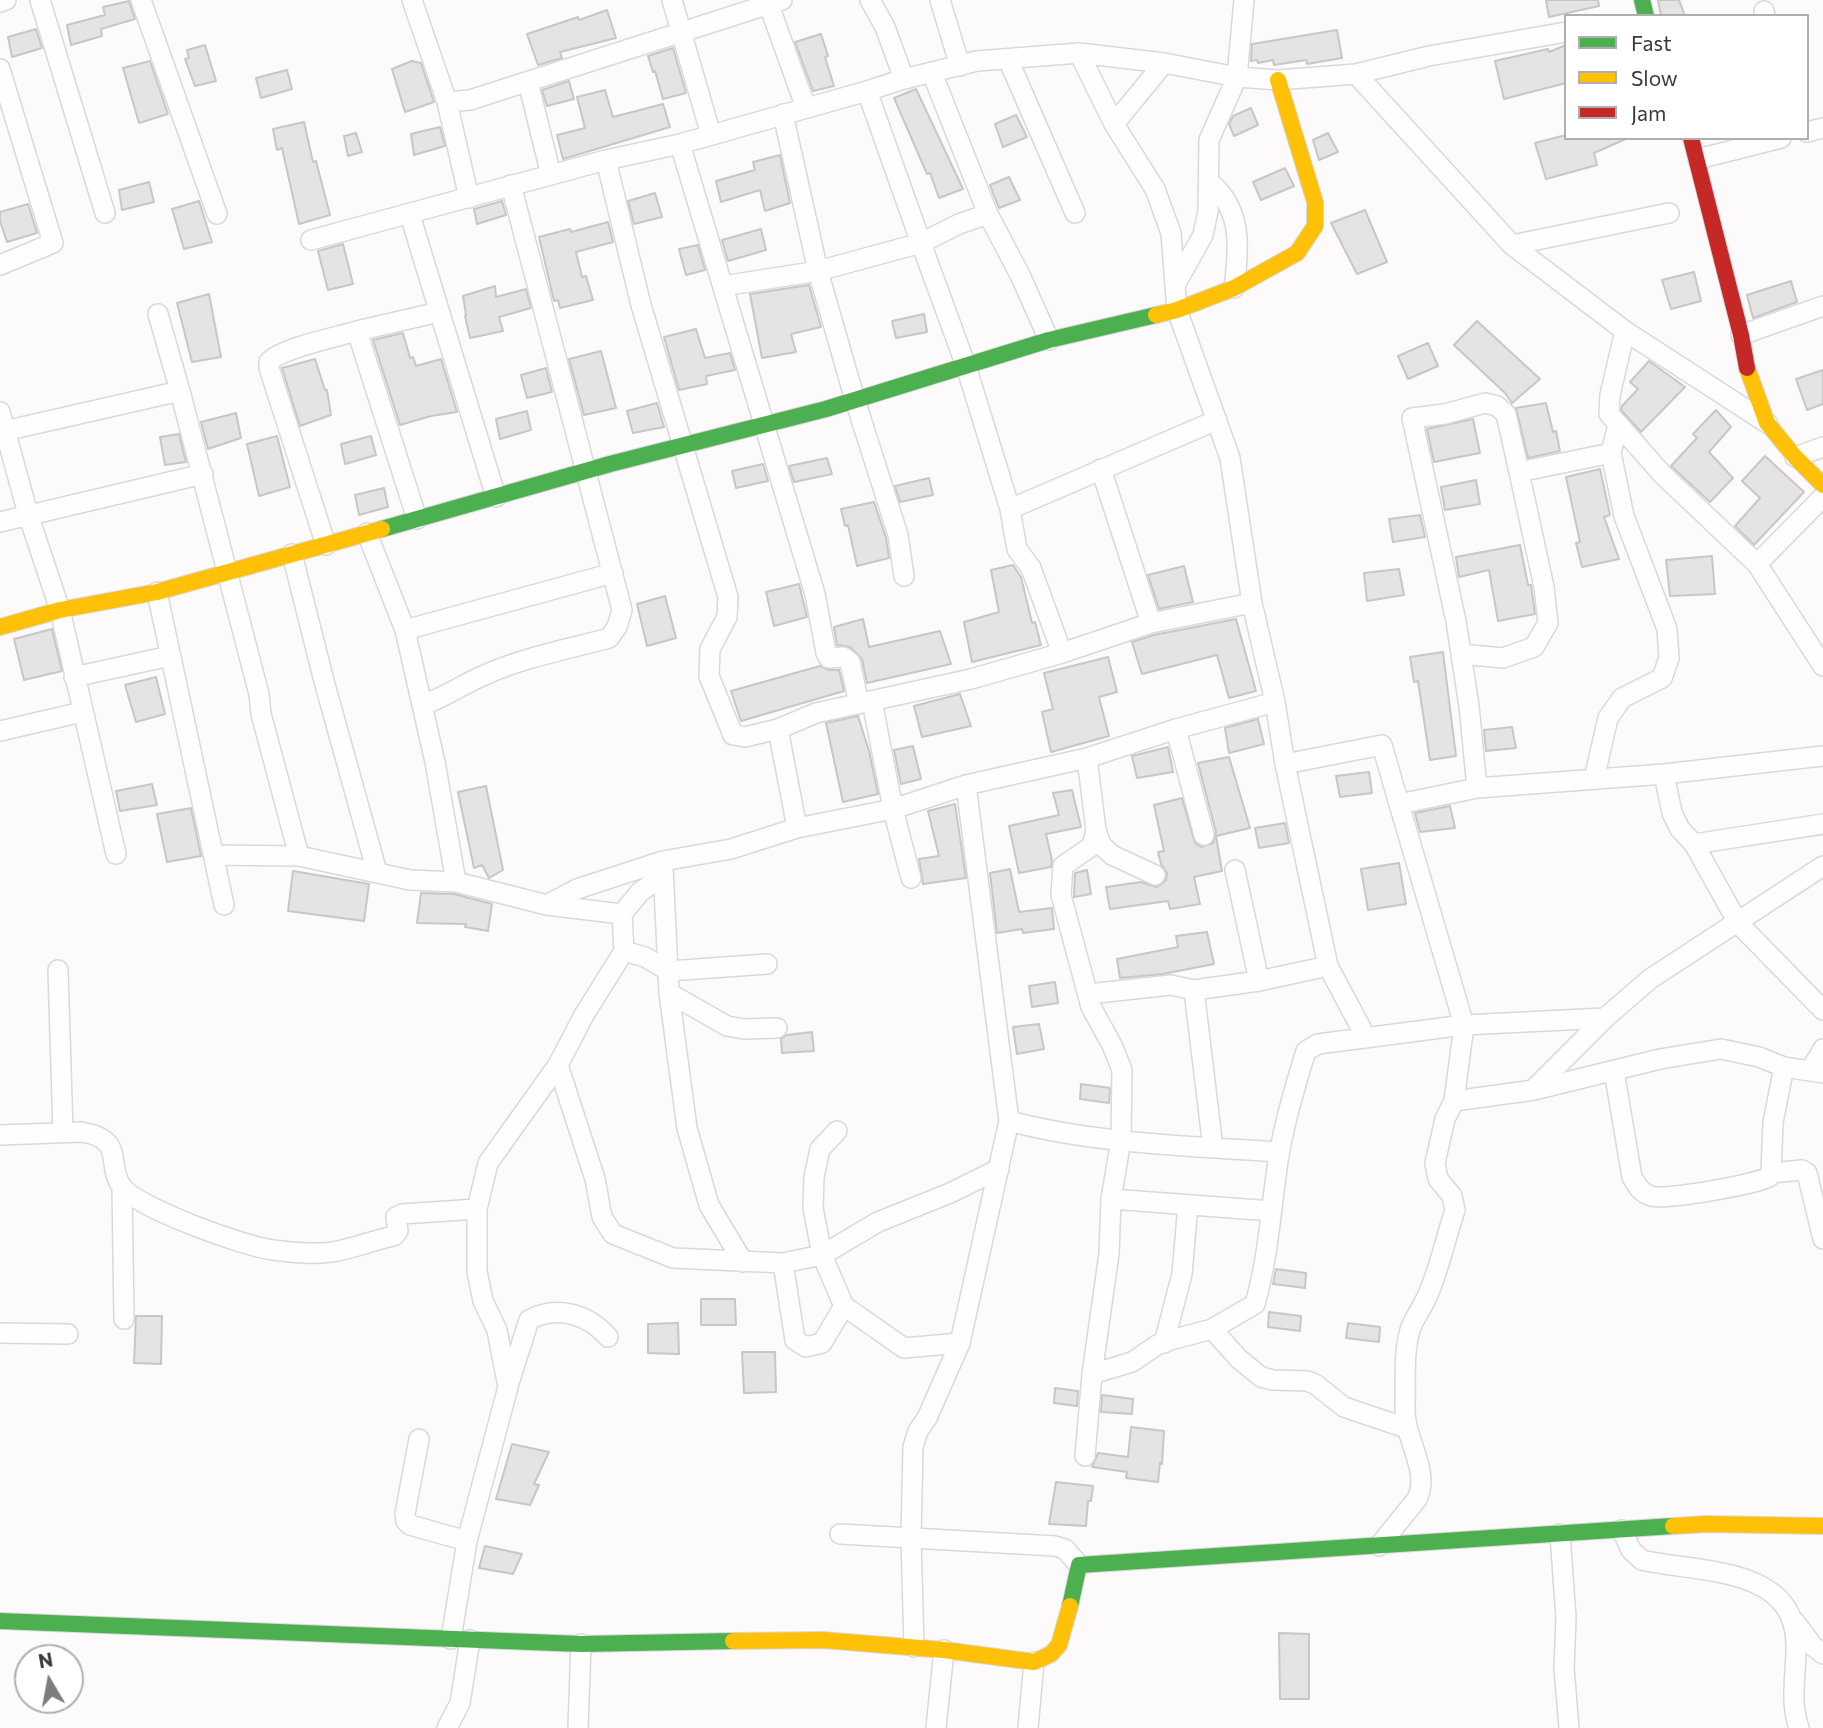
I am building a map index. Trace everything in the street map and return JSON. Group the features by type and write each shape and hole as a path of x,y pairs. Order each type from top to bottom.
{"street":[{"path":"0,2 6,0"},
{"path":"40,0 105,213"},
{"path":"141,0 217,214"},
{"path":"412,0 447,102 469,198"},
{"path":"672,0 711,135"},
{"path":"870,0 885,27 904,79"},
{"path":"940,0 960,66"},
{"path":"1175,285 1203,235 1210,183 1209,140 1237,77 1244,0"},
{"path":"447,102 470,100 776,2 806,108"},
{"path":"311,240 606,160 680,144 904,79 977,61 1079,53 1164,63 1237,77 1278,80 1356,74 1429,56 1564,32"},
{"path":"1079,53 1114,124 1155,189 1171,233 1177,310 1230,458 1252,603 1275,702 1285,764 1328,966 1364,1037"},
{"path":"1008,59 1075,214"},
{"path":"1114,124 1164,63"},
{"path":"0,69 53,243 0,265"},
{"path":"932,73 988,214 1021,276 1049,340"},
{"path":"1356,74 1512,245 1625,331 1767,423 1823,485"},
{"path":"0,626 60,610 157,592 585,471 855,400 1049,340 1177,310 1234,288 1297,253 1315,226 1315,202 1278,80"},
{"path":"528,82 551,175"},
{"path":"867,91 966,366 1010,509 1017,549 1031,568 1062,653"},
{"path":"783,114 818,271 898,535 904,576"},
{"path":"1692,140 1748,372 1767,423"},
{"path":"1698,159 1773,140"},
{"path":"680,144 815,594 826,653 829,658 843,657 850,662 865,702 911,878"},
{"path":"606,160 641,305 729,597 727,617 710,649 709,676 733,735 745,737 778,729 816,713 971,679 1062,653 1151,623 1252,603"},
{"path":"1210,183 1230,204 1238,257 1234,288"},
{"path":"422,705 445,697 485,674 609,638 617,627 622,610 511,185"},
{"path":"1512,245 1669,213"},
{"path":"723,286 818,271 921,243 959,224 988,214"},
{"path":"410,215 496,497"},
{"path":"1741,335 1823,306"},
{"path":"326,545 269,362 274,356 357,331 439,312"},
{"path":"158,314 203,474 226,573 259,694 261,714 299,856"},
{"path":"357,331 418,519"},
{"path":"1625,331 1609,414 1662,474 1757,564 1823,666"},
{"path":"116,854 60,610 2,425 180,391"},
{"path":"1461,654 1503,658 1534,647 1548,623 1544,587 1506,415 1497,406 1485,403 1445,414 1412,418 1456,621 1461,654 1469,706 1477,788"},
{"path":"1010,509 1217,420"},
{"path":"1594,779 1608,718 1622,698 1662,678 1669,658 1667,629 1624,516 1611,453 1618,424"},
{"path":"1795,457 1823,447"},
{"path":"1518,472 1611,453"},
{"path":"1101,469 1151,623"},
{"path":"0,522 203,474"},
{"path":"1757,564 1823,497"},
{"path":"367,533 405,630 456,882"},
{"path":"292,555 377,872"},
{"path":"405,630 613,573"},
{"path":"157,592 224,905"},
{"path":"74,677 170,656"},
{"path":"547,905 577,890 731,849 797,828 892,809 966,785 1087,758 1176,729 1275,702"},
{"path":"0,731 82,712"},
{"path":"778,729 797,828"},
{"path":"1176,729 1204,835"},
{"path":"1285,764 1382,745 1464,1025 1454,1101 1445,1119 1435,1163 1438,1179 1452,1196 1455,1210 1429,1294 1410,1328 1406,1428 1423,1482 1417,1499 1379,1546"},
{"path":"1399,804 1477,788 1664,774 1823,756"},
{"path":"1087,758 1096,830 1101,845 1112,855 1155,875"},
{"path":"1664,774 1672,813 1680,829 1694,844 1738,923 1823,1010"},
{"path":"914,1647 911,1538 913,1447 960,1343 1009,1121 966,785"},
{"path":"1694,844 1823,824"},
{"path":"1085,1456 1092,1374 1109,1254 1111,1199 1121,1140 1122,1070 1112,1045 1096,1019 1061,895 1061,885 1063,866 1092,846 1096,830"},
{"path":"213,855 299,856 410,880 456,882 547,905 622,914"},
{"path":"1534,1090 1605,1018 1650,979 1823,866"},
{"path":"508,1387 497,1330 483,1301 477,1271 477,1209 488,1163 558,1065 584,1015 624,951 622,914 663,868"},
{"path":"663,868 669,993 687,1128 709,1205 743,1262"},
{"path":"1235,870 1259,981"},
{"path":"624,951 645,957 668,971 768,964"},
{"path":"1088,994 1171,985 1194,990 1259,981 1328,966"},
{"path":"58,970 63,1132"},
{"path":"1194,990 1213,1147"},
{"path":"669,993 727,1026 744,1029 777,1028"},
{"path":"1092,1374 1132,1362 1164,1343 1212,1329 1255,1304 1264,1274 1279,1153 1289,1107 1306,1051 1318,1044 1464,1025 1605,1018"},
{"path":"1454,1101 1534,1090 1660,1059 1721,1049 1759,1057 1784,1067 1816,1072 1823,1048"},
{"path":"558,1065 595,1179 602,1217 613,1234 673,1258 783,1263 822,1255 878,1222 950,1193 999,1169"},
{"path":"1771,1173 1773,1122 1784,1067"},
{"path":"1614,1071 1632,1177 1641,1192 1653,1198 1676,1196 1765,1179 1771,1173 1802,1170 1807,1173 1823,1239"},
{"path":"1009,1121 1035,1128 1121,1140 1279,1153"},
{"path":"837,1130 820,1149 814,1177 813,1209 822,1255 844,1306 904,1348 960,1343"},
{"path":"0,1135 82,1132 94,1134 109,1146 122,1187 124,1319"},
{"path":"122,1187 145,1205 190,1224 272,1250 331,1252 394,1236 398,1231 396,1217 402,1214 477,1209"},
{"path":"1111,1199 1272,1211"},
{"path":"1164,1343 1182,1274 1188,1205"},
{"path":"783,1263 796,1340 806,1347 822,1343 844,1306"},
{"path":"447,1728 460,1703 460,1639 467,1541 508,1387 529,1320 540,1314 559,1312 586,1318 608,1337"},
{"path":"1212,1329 1239,1359 1261,1377 1307,1381 1315,1384 1344,1407 1406,1428"},
{"path":"0,1334 68,1334"},
{"path":"419,1439 406,1521 410,1525 467,1541"},
{"path":"1079,1565 1707,1524 1823,1526"},
{"path":"1622,1530 1631,1550 1642,1560 1734,1575 1776,1593 1813,1646 1823,1654"},
{"path":"840,1534 1055,1546 1065,1549 1079,1565"},
{"path":"1560,1534 1569,1728"},
{"path":"0,1621 581,1644 823,1640 944,1650 1034,1662 1045,1659 1057,1650 1062,1640 1079,1565"},
{"path":"1792,1618 1796,1641 1794,1715 1799,1728"},
{"path":"578,1728 581,1644"},
{"path":"936,1728 944,1650"},
{"path":"1028,1728 1034,1662"}],"building":[{"path":"1546,0 1598,0 1599,6 1549,17"},
{"path":"1658,0 1679,0 1684,14 1661,14"},
{"path":"129,1 135,19 101,29 102,36 71,45 67,25 105,15 103,7"},
{"path":"607,10 616,38 560,52 562,58 538,65 527,34"},
{"path":"36,29 42,48 12,57 8,37"},
{"path":"1337,30 1342,58 1307,64 1306,60 1274,65 1273,60 1258,63 1257,60 1251,61 1252,44"},
{"path":"821,34 834,86 813,91 795,42"},
{"path":"205,45 216,81 195,86 185,59 189,58 187,50"},
{"path":"1564,46 1564,84 1504,99 1495,61 1548,49 1549,52"},
{"path":"673,48 686,93 663,99 648,56"},
{"path":"150,61 168,114 139,123 123,68"},
{"path":"412,61 421,63 434,102 405,112 392,69"},
{"path":"287,70 292,89 261,98 256,78"},
{"path":"569,81 574,99 547,106 542,90"},
{"path":"916,89 963,189 939,198 894,98"},
{"path":"605,90 613,117 663,104 670,127 563,159 557,135 585,128 577,97"},
{"path":"1251,108 1258,125 1234,136 1229,124 1233,116"},
{"path":"1016,115 1027,137 1003,147 995,124"},
{"path":"304,122 313,162 316,161 330,215 299,224 282,148 277,150 273,129"},
{"path":"440,127 445,146 414,155 411,134"},
{"path":"356,133 362,152 348,156 344,136"},
{"path":"1328,133 1338,152 1319,160 1313,140"},
{"path":"1564,136 1564,140 1623,140 1594,153 1597,165 1546,179 1535,143"},
{"path":"780,155 790,203 765,211 760,190 721,202 716,181 755,170 753,162"},
{"path":"1285,168 1294,186 1261,200 1253,182"},
{"path":"1009,177 1020,200 999,208 990,185"},
{"path":"149,182 154,202 122,210 119,190"},
{"path":"655,193 662,217 634,224 628,201"},
{"path":"199,201 212,242 184,249 172,209"},
{"path":"502,201 506,215 477,224 474,209"},
{"path":"28,204 37,233 7,242 0,212"},
{"path":"1365,210 1387,262 1357,274 1331,223"},
{"path":"608,222 613,242 576,252 582,277 586,276 593,300 560,308 558,300 554,301 539,237"},
{"path":"761,229 766,250 728,261 722,240"},
{"path":"343,244 353,284 328,290 318,251"},
{"path":"698,245 705,270 686,275 679,249"},
{"path":"1694,272 1701,301 1671,309 1662,280"},
{"path":"1791,281 1797,302 1753,318 1747,295"},
{"path":"809,285 821,327 791,334 796,352 762,358 750,294"},
{"path":"495,286 496,297 526,289 531,308 499,317 503,331 470,338 463,296"},
{"path":"209,294 221,357 192,362 177,303"},
{"path":"924,314 927,332 896,338 892,321"},
{"path":"1477,321 1540,379 1512,403 1505,393 1454,345"},
{"path":"696,329 705,358 730,353 735,370 706,376 707,384 679,390 664,337"},
{"path":"403,333 410,358 413,357 416,366 441,359 457,412 400,425 373,340"},
{"path":"1428,343 1438,366 1408,379 1398,356"},
{"path":"601,351 616,408 584,415 569,359"},
{"path":"315,359 327,390 331,415 300,426 282,368"},
{"path":"1649,361 1685,387 1641,432 1621,410 1638,389 1630,382"},
{"path":"546,368 552,392 527,398 521,375"},
{"path":"1823,370 1823,404 1807,410 1796,379"},
{"path":"657,403 664,427 633,433 627,411"},
{"path":"1546,403 1560,451 1528,458 1516,408"},
{"path":"1716,410 1731,427 1709,452 1733,478 1710,502 1671,466 1697,438 1693,434"},
{"path":"527,411 531,430 500,439 496,419"},
{"path":"236,413 241,438 208,449 201,422"},
{"path":"1473,419 1480,453 1434,462 1427,429"},
{"path":"179,434 186,462 165,465 160,437"},
{"path":"277,436 290,487 259,496 247,444"},
{"path":"371,436 376,455 345,464 341,444"},
{"path":"1765,456 1804,492 1754,545 1735,526 1760,498 1742,481"},
{"path":"827,458 832,474 794,482 789,466"},
{"path":"763,464 768,481 736,488 732,471"},
{"path":"1600,469 1610,515 1604,517 1619,559 1582,567 1576,543 1580,542 1566,477"},
{"path":"929,478 933,495 900,502 895,486"},
{"path":"1476,480 1480,504 1445,510 1441,487"},
{"path":"384,488 388,507 359,515 355,495"},
{"path":"874,502 886,538 889,558 857,566 848,525 845,526 841,509"},
{"path":"1420,515 1425,537 1393,542 1389,519"},
{"path":"1520,545 1528,585 1531,585 1535,614 1498,621 1489,570 1459,577 1456,557"},
{"path":"1712,556 1715,594 1670,596 1666,560"},
{"path":"1013,565 1021,577 1032,623 1035,622 1041,645 972,662 964,622 999,612 991,570"},
{"path":"1184,566 1193,602 1159,609 1148,575"},
{"path":"1399,569 1404,595 1367,601 1364,573"},
{"path":"799,584 807,617 774,626 766,592"},
{"path":"665,596 676,638 647,646 637,604"},
{"path":"863,619 869,647 940,631 951,664 867,683 862,659 850,647 837,645 834,627"},
{"path":"1236,619 1256,691 1229,698 1217,655 1142,674 1132,642"},
{"path":"52,629 62,671 24,680 14,639"},
{"path":"1443,652 1456,756 1430,760 1418,681 1414,682 1410,657"},
{"path":"1108,657 1117,692 1099,697 1109,736 1051,752 1042,712 1053,709 1044,673"},
{"path":"820,666 839,670 844,691 741,721 731,691"},
{"path":"156,677 165,714 136,722 125,685"},
{"path":"960,694 971,726 922,737 914,706"},
{"path":"858,716 878,794 843,802 826,723"},
{"path":"1258,719 1264,744 1229,753 1225,728"},
{"path":"1512,727 1516,748 1486,751 1484,730"},
{"path":"913,746 921,779 901,784 894,750"},
{"path":"1168,747 1173,772 1137,778 1132,756"},
{"path":"1229,757 1250,828 1216,836 1222,871 1194,877 1200,904 1170,909 1168,901 1110,909 1106,887 1141,882 1157,887 1166,880 1167,873 1158,852 1164,851 1154,805 1182,798 1195,843 1201,847 1213,843 1216,832 1198,763"},
{"path":"1369,772 1372,793 1340,797 1336,776"},
{"path":"152,784 157,805 120,811 116,791"},
{"path":"486,786 503,870 489,878 482,865 474,868 458,792"},
{"path":"1072,790 1081,827 1046,834 1051,867 1019,873 1009,826 1059,815 1053,793"},
{"path":"955,804 966,878 923,884 919,859 939,856 928,811"},
{"path":"1450,806 1455,828 1420,832 1415,813"},
{"path":"191,808 201,856 167,862 157,814"},
{"path":"1285,823 1289,843 1259,848 1255,828"},
{"path":"1399,863 1406,904 1368,910 1361,869"},
{"path":"1010,869 1019,912 1052,908 1054,929 1023,933 1022,929 997,933 990,873"},
{"path":"1087,870 1091,894 1074,897 1075,873"},
{"path":"293,871 369,884 364,921 288,911"},
{"path":"421,893 454,894 492,904 488,931 465,927 466,924 417,923"},
{"path":"1207,932 1214,964 1163,974 1120,978 1117,959 1178,947 1176,936"},
{"path":"1055,982 1058,1003 1032,1007 1029,986"},
{"path":"1039,1024 1044,1049 1017,1054 1013,1027"},
{"path":"812,1032 814,1051 782,1053 781,1039 787,1035"},
{"path":"1081,1084 1110,1088 1109,1103 1080,1099"},
{"path":"1276,1269 1306,1273 1305,1288 1273,1284"},
{"path":"701,1299 735,1299 736,1325 701,1325"},
{"path":"1269,1312 1301,1316 1300,1331 1268,1327"},
{"path":"136,1316 162,1316 161,1364 134,1363"},
{"path":"678,1323 679,1354 648,1353 648,1324"},
{"path":"1348,1323 1380,1327 1379,1342 1346,1338"},
{"path":"742,1352 775,1352 776,1392 744,1393"},
{"path":"1055,1388 1078,1391 1077,1406 1054,1403"},
{"path":"1102,1395 1133,1399 1132,1414 1101,1412"},
{"path":"1131,1427 1164,1431 1158,1482 1126,1478 1127,1472 1092,1467 1098,1453 1128,1457"},
{"path":"512,1444 549,1452 534,1484 539,1485 530,1505 496,1499"},
{"path":"1056,1482 1093,1486 1091,1501 1088,1501 1086,1526 1049,1524"},
{"path":"485,1546 522,1554 513,1574 479,1568"},
{"path":"1279,1633 1309,1634 1309,1699 1280,1699"}],"traffic: fast":[{"path":"1642,0 1646,14"},
{"path":"382,529 610,464 826,409 1049,340 1156,315"},
{"path":"1070,1606 1079,1565 1673,1526"},
{"path":"0,1621 581,1644 733,1641"}],"traffic: slow":[{"path":"1156,315 1177,310 1234,288 1297,253 1315,226 1315,202 1278,80"},
{"path":"1747,368 1767,423 1823,485"},
{"path":"0,627 60,610 157,592 382,529"},
{"path":"1673,1526 1823,1526"},
{"path":"733,1641 823,1640 944,1650 1034,1662 1051,1654 1059,1645 1070,1606"}],"traffic: jam":[{"path":"1692,140 1747,368"}]}
